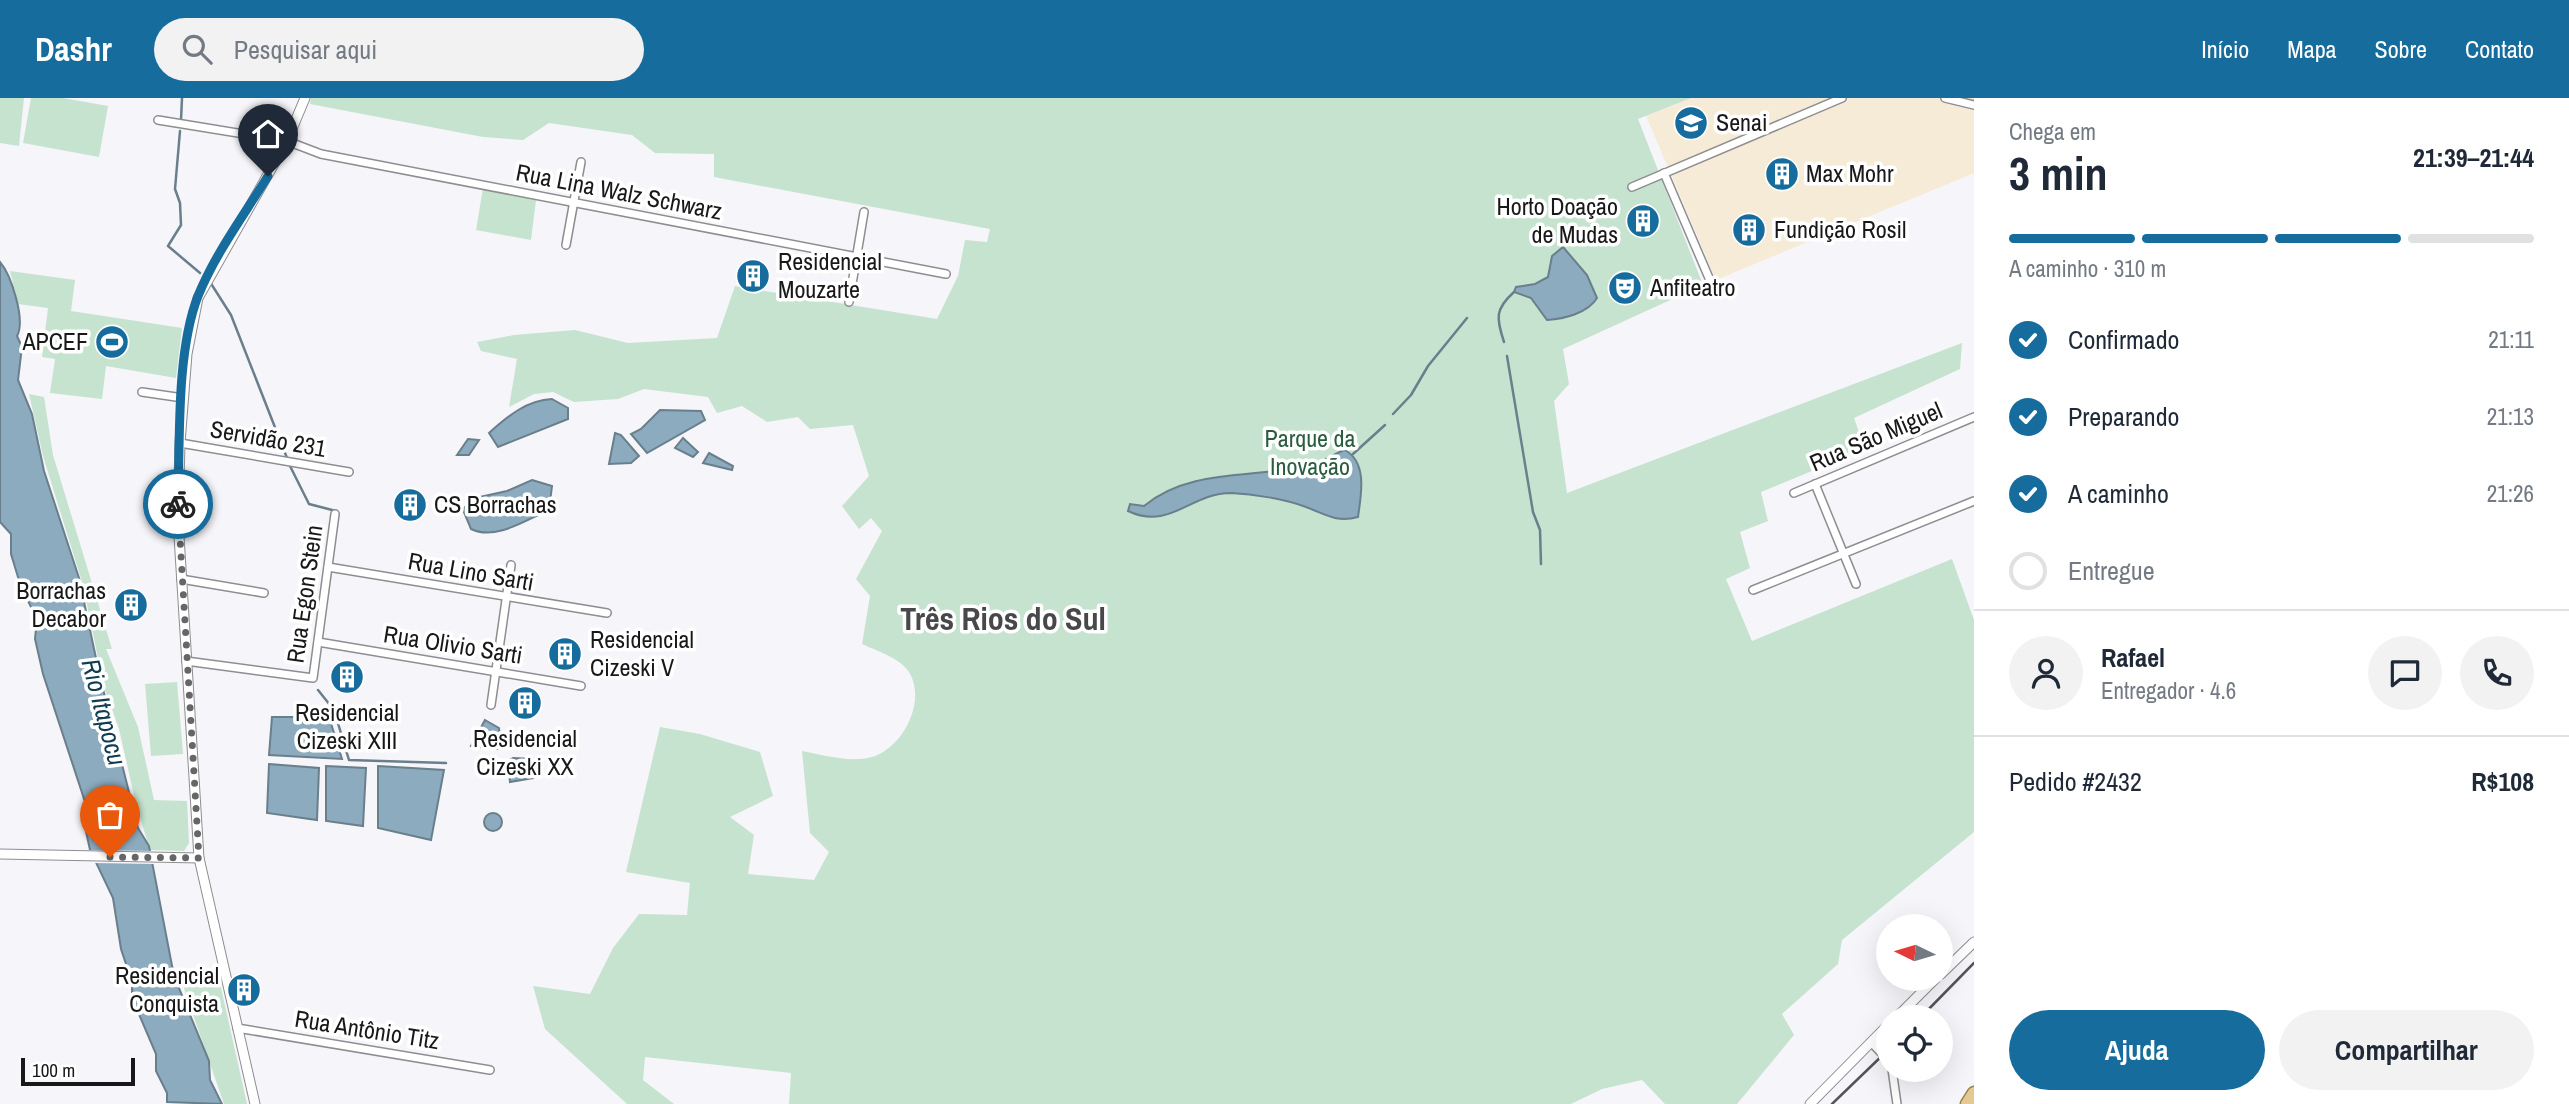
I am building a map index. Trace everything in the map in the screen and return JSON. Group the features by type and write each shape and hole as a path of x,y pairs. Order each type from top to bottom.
{"highway":[{"path":"1967,1104 1974,1093"}],"street":[{"path":"255,1104 199,858 178,520 180,443 191,325 198,298 287,141 305,98"},
{"path":"1632,187 1842,98"},
{"path":"1945,98 1974,105"},
{"name":"Rua Lina Walz Schwarz","path":"158,120 287,141 321,153 946,274"},
{"path":"566,245 581,162"},
{"path":"1664,173 1709,278"},
{"path":"849,302 864,212"},
{"path":"142,392 183,398"},
{"name":"Rua São Miguel","path":"1794,493 1974,417"},
{"name":"Servidão 231","path":"180,443 349,472"},
{"path":"1815,484 1856,584"},
{"path":"1753,590 1974,501"},
{"name":"Rua Egon Stein","path":"186,661 313,678 335,514"},
{"path":"491,705 511,565"},
{"name":"Rua Lino Sarti","path":"328,567 607,613"},
{"path":"181,579 264,593"},
{"name":"Rua Olivio Sarti","path":"318,642 581,686"},
{"path":"0,854 199,858"},
{"path":"1953,962 1974,942"},
{"path":"1909,1005 1923,991"},
{"name":"Rua Antônio Titz","path":"237,1028 490,1070"},
{"path":"1810,1104 1876,1037"},
{"path":"1871,1042 1876,1047"},
{"path":"1894,1082 1897,1104"}],"shaded area":[{"path":"1691,98 1974,98 1974,173 1716,280 1646,116"}],"green space":[{"path":"0,98 24,98 19,146 0,143"},
{"path":"31,98 63,98 108,106 99,157 23,143"},
{"name":"Parque da Inovação","path":"311,98 1691,98 1638,119 1703,285 1563,349 1569,384 1554,401 1567,493 1962,343 1960,369 1854,418 1865,449 1761,492 1768,521 1740,532 1750,568 1726,579 1752,641 1952,559 1974,620 1974,832 1842,940 1838,964 1782,1014 1794,1035 1737,1104 1665,1104 1642,1080 1602,1089 1571,1104 789,1104 791,1073 645,1057 643,1080 674,1104 627,1104 545,1029 533,986 590,994 613,948 639,914 687,915 690,883 626,872 660,727 700,734 760,752 773,796 730,817 754,835 748,874 814,880 829,852 810,833 802,751 854,759 872,757 883,752 902,734 909,722 915,696 914,684 909,672 900,663 862,644 870,596 856,579 882,531 871,518 859,529 842,506 869,476 853,425 810,429 798,417 767,422 742,406 717,413 708,397 644,389 618,399 574,402 553,392 534,394 509,407 517,359 481,351 477,342 514,335 575,330 628,343 717,338 735,286 937,319 958,276 965,240 987,242 990,229 714,177 714,154 655,153 632,135 549,123 523,140 483,137 310,104"},
{"path":"483,188 536,200 531,240 476,230"},
{"name":"APCEF","path":"10,271 75,280 71,311 182,328 176,378 106,366 102,399 50,393 55,359 42,357 48,308 18,304"},
{"path":"29,394 44,397 53,455 112,649 106,649 138,727 154,800 187,801 189,843 184,851 150,850 136,804 119,729 104,687 83,585 43,456"},
{"path":"177,682 183,754 151,756 145,684"},
{"path":"217,970 247,1104 224,1104 180,977"}],"water":[{"path":"1563,247 1587,275 1597,298 1588,308 1575,314 1547,320 1531,298 1514,292 1516,287 1535,284 1548,277 1552,256"},
{"name":"Rio Itapocu","path":"0,262 13,287 20,320 17,336 22,347 18,380 32,414 44,471 79,578 100,677 138,828 149,846 174,976 209,1061 210,1080 222,1104 167,1102 167,1093 156,1071 156,1054 132,998 132,982 121,949 113,898 90,850 85,827 88,811 43,674 35,639 37,619 21,587 11,554 11,534 0,522"},
{"path":"552,399 568,408 568,419 498,447 489,433 526,406"},
{"path":"660,410 701,411 705,420 647,453 631,434 641,429"},
{"path":"615,433 621,435 639,456 631,463 609,464"},
{"path":"683,438 698,452 693,457 675,448"},
{"path":"468,439 479,440 469,455 457,455"},
{"path":"1345,450 1357,463 1360,471 1358,517 1337,518 1288,502 1231,493 1204,499 1156,517 1128,511 1130,504 1144,506 1182,485 1224,476 1311,465"},
{"path":"709,453 733,466 732,470 703,463"},
{"path":"532,480 552,486 549,510 500,531 480,532 471,529 463,510 471,499 507,491"},
{"path":"272,717 329,717 342,759 269,755"},
{"path":"485,720 499,728 501,746 497,749 471,746"},
{"path":"513,758 533,759 539,772 533,778 510,782 508,761"},
{"path":"269,764 319,768 317,820 267,813"},
{"path":"326,766 366,768 363,826 326,821"},
{"path":"378,766 444,770 431,840 378,828"},
{"path":"493,813 499,816 502,822 499,828 493,831 487,828 484,822 487,816"}],"pier":[{"path":"87,850 154,851 155,864 92,863"}],"waterway":[{"path":"181,120 182,98"},
{"path":"180,131 175,189 180,203 181,225 168,246 200,273"},
{"path":"210,282 231,315 287,458"},
{"path":"1504,342 1499,314 1503,304 1514,292"},
{"path":"1393,414 1411,395 1428,366 1467,318"},
{"path":"1507,356 1533,512 1540,530 1541,564"},
{"path":"1353,454 1385,425"},
{"path":"290,466 309,504 336,511"},
{"path":"318,690 334,710 349,760 446,763"}],"railway":[{"path":"1933,1005 1974,963"},
{"path":"1832,1104 1876,1062"}],"way so far":[{"path":"110,857 199,858 178,504"}],"place":[{"name":"Senai","path":"1691,123"},
{"name":"Max Mohr","path":"1782,174"},
{"name":"Horto Doação de Mudas","path":"1643,221"},
{"name":"Fundição Rosil","path":"1749,230"},
{"name":"Residencial Mouzarte","path":"753,276"},
{"name":"Anfiteatro","path":"1625,288"},
{"name":"APCEF","path":"112,342"},
{"name":"CS Borrachas","path":"410,505"},
{"name":"Borrachas Decabor","path":"131,605"},
{"name":"Residencial Cizeski V","path":"565,654"},
{"name":"Residencial Cizeski XIII","path":"347,677"},
{"name":"Residencial Cizeski XX","path":"525,703"},
{"name":"Residencial Conquista","path":"244,990"}],"district":[{"name":"Três Rios do Sul","path":"1003,619"}],"route":[{"path":"178,504 187,354 198,298 210,272 268,176"}]}
